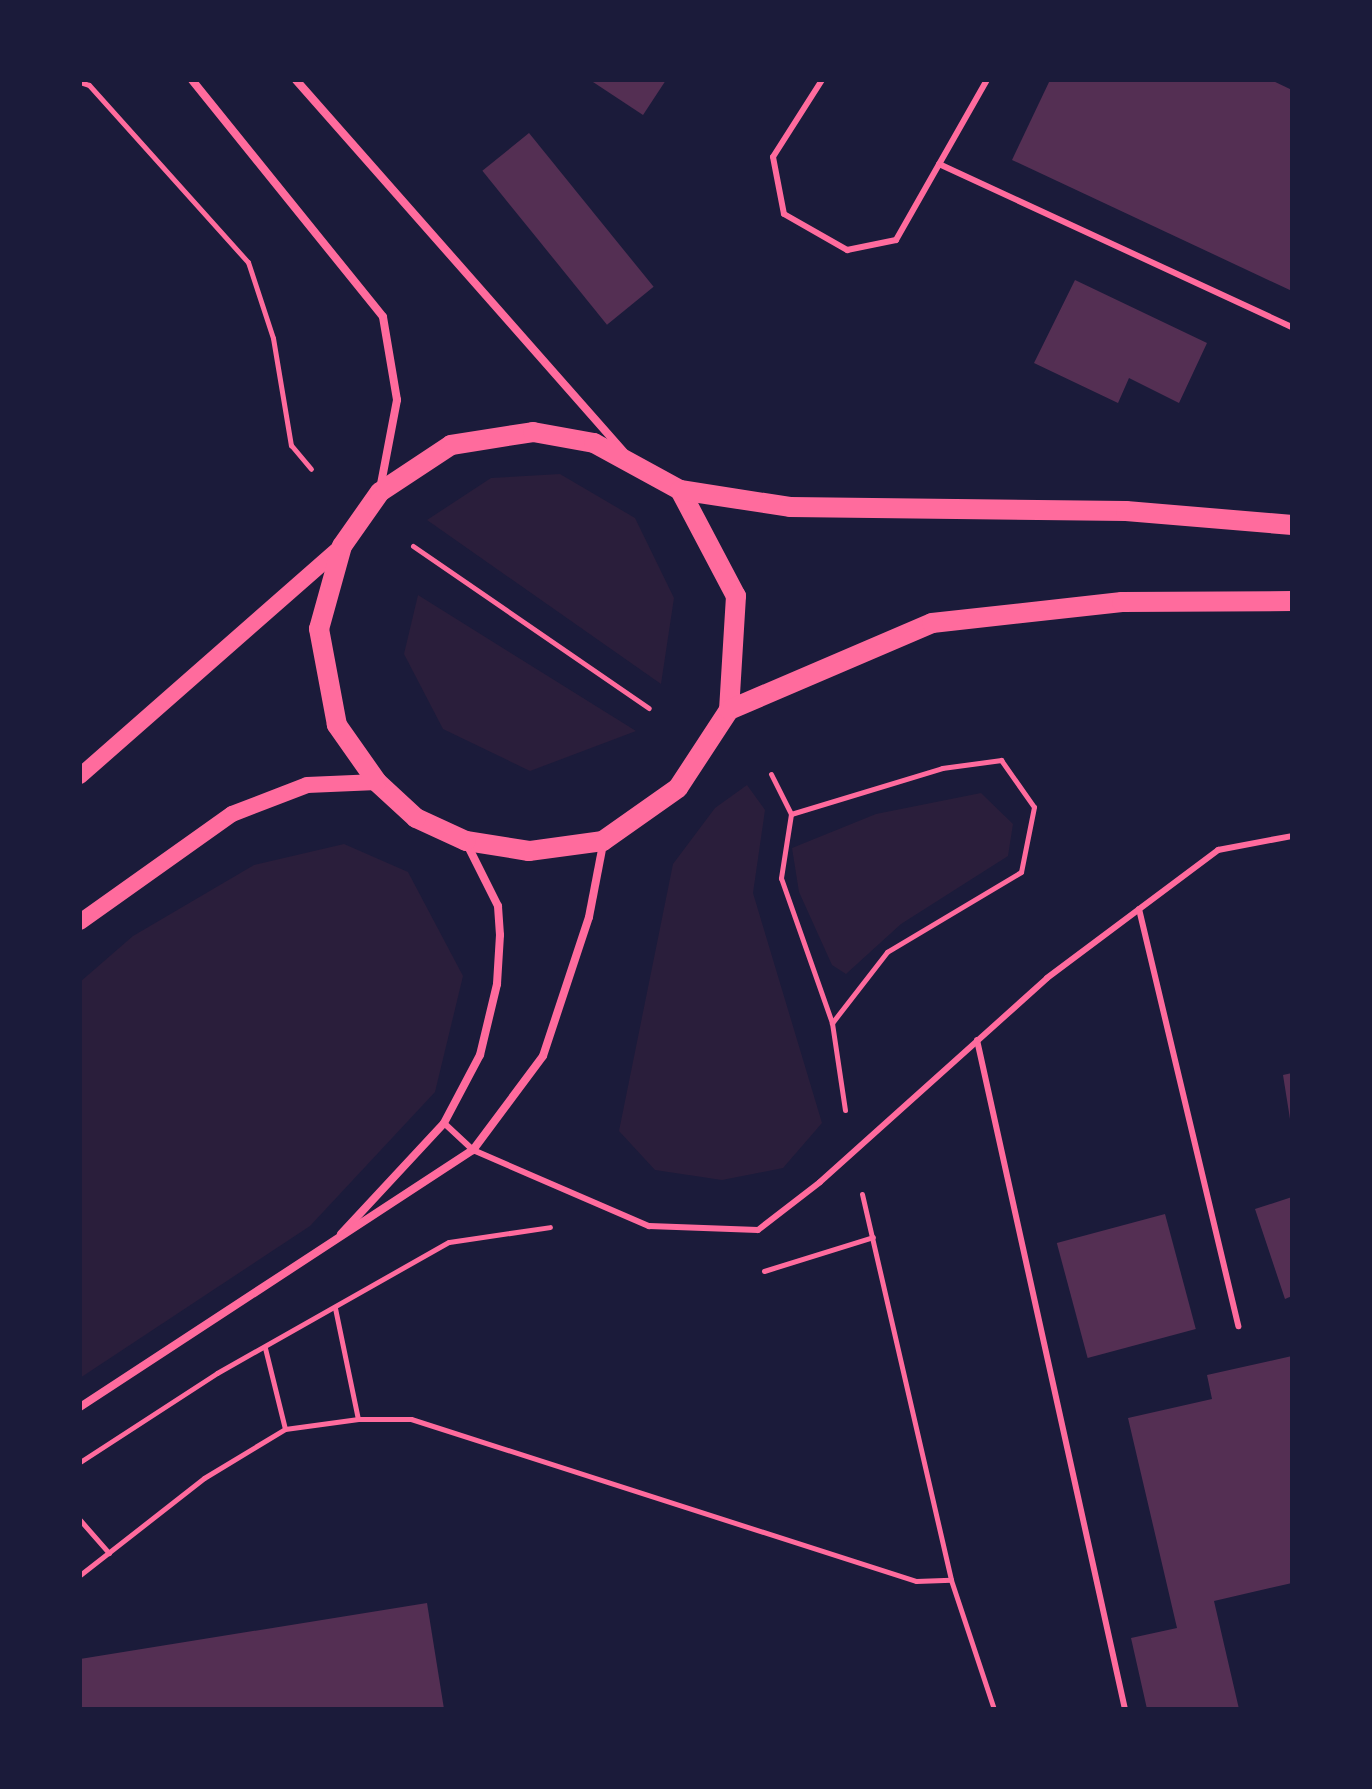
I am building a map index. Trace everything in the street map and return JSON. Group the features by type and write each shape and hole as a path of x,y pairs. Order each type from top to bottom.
{"main road":[{"path":"80,776 342,546 380,492 451,445 533,432 594,443 680,490 790,507 1126,511 1292,525"},
{"path":"342,546 319,629 337,725 377,782 416,818 466,841 529,851 603,841 678,788 729,710 736,596 680,490"},
{"path":"729,710 932,623 1122,602 1292,601"},
{"path":"80,922 232,814 307,785 377,782"}],"street":[{"path":"192,80 383,317 397,400 380,492"},
{"path":"296,80 636,464"},
{"path":"333,1243 444,1123 480,1055 497,984 498,906 466,841"},
{"path":"80,1407 473,1150 543,1056 589,917 603,841"}],"lane":[{"path":"822,80 773,157 784,214 847,250 896,240 987,80"},
{"path":"939,164 1292,327"},
{"path":"444,1123 473,1150 649,1226 758,1230 852,1153 1047,978 1218,850 1292,836"},
{"path":"1139,909 1238,1326"},
{"path":"977,1040 1125,1709"}],"path":[{"path":"80,82 89,85 248,262 273,338 291,445 311,469"},
{"path":"413,546 649,708"},
{"path":"791,814 942,768 1001,760 1034,807 1021,872 887,952 832,1023"},
{"path":"771,774 791,814 781,878 832,1023 852,1153 951,1580 994,1709"},
{"path":"80,1462 217,1373 449,1242 553,1227"},
{"path":"754,1270 770,1271 873,1237"},
{"path":"335,1308 358,1419"},
{"path":"265,1348 285,1429"},
{"path":"80,1575 204,1478 285,1429 358,1419 411,1419 579,1469 916,1581 951,1580"},
{"path":"80,1520 109,1553"}],"shaded area":[{"path":"560,474 635,518 674,598 661,684 427,520 491,478"},
{"path":"418,595 636,731 530,771 443,729 404,654"},
{"path":"747,785 765,810 753,893 822,1123 783,1168 722,1180 655,1170 619,1131 673,864 715,808"},
{"path":"981,793 1013,824 1008,856 901,924 846,974 832,965 799,892 792,848 876,814"},
{"path":"344,844 408,872 463,976 435,1092 310,1226 80,1378 80,982 133,936 254,865"}],"building":[{"path":"590,80 666,80 643,115"},
{"path":"1050,80 1271,80 1292,90 1292,291 1012,160"},
{"path":"529,133 654,287 607,325 482,171"},
{"path":"1075,280 1207,343 1179,403 1129,378 1118,403 1034,363"},
{"path":"1292,1073 1292,1119 1290,1119 1283,1075"},
{"path":"1292,1197 1292,1296 1285,1299 1255,1209"},
{"path":"1165,1214 1196,1329 1088,1358 1057,1243"},
{"path":"1292,1356 1292,1583 1214,1601 1239,1709 1147,1709 1131,1638 1177,1628 1128,1418 1212,1399 1207,1375"},
{"path":"427,1603 444,1709 80,1709 80,1659"}]}
